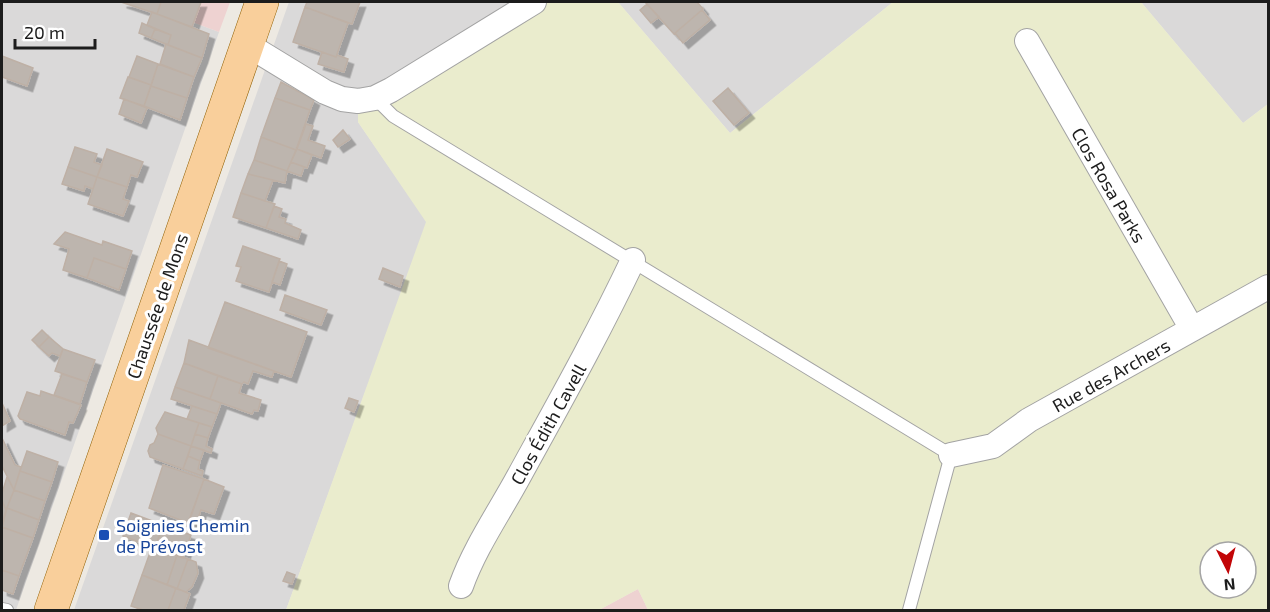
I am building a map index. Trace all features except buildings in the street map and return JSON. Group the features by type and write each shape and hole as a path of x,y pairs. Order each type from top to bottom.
{"main road":[{"name":"Chaussée de Mons","path":"51,610 262,2"}],"street":[{"path":"248,45 325,92 342,99 358,101 375,98 391,90 534,2"},
{"name":"Clos Rosa Parks","path":"1027,41 1192,329"},
{"name":"Clos Édith Cavell","path":"461,586 470,561 601,328 633,260"},
{"name":"Rue des Archers","path":"951,455 993,446 1029,420 1269,287"}],"lane":[{"path":"375,98 393,116 951,455 909,610"},
{"path":"2,609 7,610"}],"shaded area":[{"path":"2,2 138,2 219,32 16,610 2,610"},
{"path":"138,2 230,2 219,32"},
{"path":"289,2 534,2 358,122 427,222 286,610 74,610"},
{"path":"618,2 893,2 730,133"},
{"path":"1141,2 1268,2 1268,104 1243,123"},
{"path":"638,589 648,610 599,610"}],"green space":[{"path":"534,2 618,2 730,133 893,2 1141,2 1243,123 1268,104 1268,610 648,610 638,589 599,610 286,610 426,222 358,122 358,101"}],"place":[{"name":"Soignies Chemin de Prévost","path":"104,535"}]}
